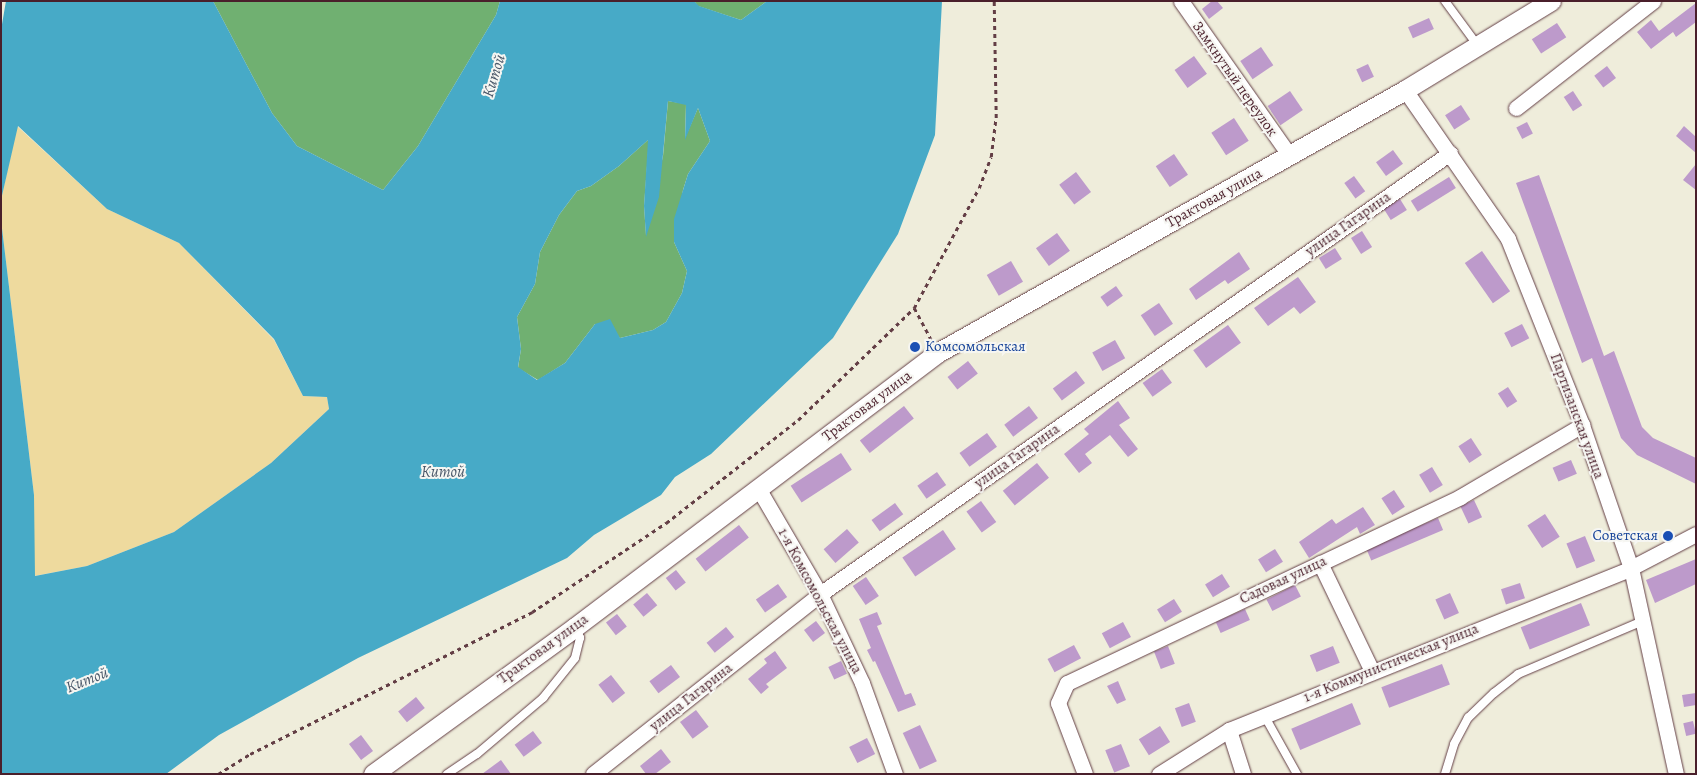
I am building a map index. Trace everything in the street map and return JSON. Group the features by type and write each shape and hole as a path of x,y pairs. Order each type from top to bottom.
{"street":[{"name":"Замкнутый переулок","path":"1181,1 1290,156"},
{"name":"Трактовая улица","path":"373,774 575,627 937,353 1290,156 1405,90 1551,1"},
{"path":"1516,108 1653,1"},
{"name":"Партизанская улица","path":"1405,90 1450,152 1508,239 1582,426 1631,568 1676,774"},
{"name":"улица Гагарина","path":"593,774 820,594 1450,152"},
{"name":"Садовая улица","path":"1085,774 1058,703 1067,683 1460,497 1582,426"},
{"name":"1-я Комсомольская улица","path":"758,488 820,594 862,683 895,774"},
{"name":"1-я Коммунистическая улица","path":"1159,774 1229,730 1631,568 1696,534"},
{"path":"1320,563 1372,671"},
{"path":"1229,730 1243,774"}],"lane":[{"path":"1445,1 1478,46"},
{"path":"1444,774 1454,744 1468,718 1518,674 1643,621"},
{"path":"447,774 477,754 543,698 575,658 580,638 575,627"},
{"path":"1264,715 1297,774"}],"path":[{"path":"218,774 250,754 532,612 650,534 798,420 914,308 979,188 991,157 996,118 994,1"},
{"path":"914,308 937,353"}],"green space":[{"path":"213,1 500,1 496,15 418,146 383,190 297,146 272,113"},
{"path":"694,1 767,1 741,20 698,6"},
{"path":"668,101 686,104 685,138 698,108 710,141 688,174 683,190 674,242 687,271 682,293 666,322 653,330 620,338 595,324 565,363 538,380 518,368 521,349 517,317 535,284 540,252 559,215 577,191 591,186 619,166 649,139 644,206 646,235 663,156"}],"sand":[{"path":"17,126 107,209 179,243 274,340 303,396 327,397 329,409 271,463 174,532 87,566 34,576 34,495 1,220 1,200"}],"water":[{"name":"Китой","path":"6,1 213,1 272,113 297,146 383,190 418,146 496,15 500,1 694,1 699,6 741,20 767,1 942,1 935,135 898,234 833,338 711,454 675,477 661,495 594,535 567,558 358,658 219,735 166,774 1,774 1,220 34,495 35,576 87,566 174,532 271,463 329,409 327,397 303,396 274,339 179,243 107,209 18,126 1,200 1,30","holes":["668,101 686,105 685,140 698,108 710,141 688,174 674,219 674,242 687,271 682,293 666,322 653,330 620,338 610,319 595,324 565,363 537,380 518,367 521,349 517,317 535,284 540,252 559,215 577,191 591,186 619,166 648,140 644,206 646,237 659,197"]}],"building":[{"path":"1212,1 1217,1 1223,8 1209,19 1202,9"},
{"path":"1696,3 1696,22 1676,37 1673,32 1651,49 1637,32 1651,20 1659,31"},
{"path":"1429,18 1434,29 1413,38 1408,27"},
{"path":"1557,23 1566,37 1541,54 1532,39"},
{"path":"1261,47 1273,65 1253,79 1240,61"},
{"path":"1194,56 1207,74 1188,88 1175,70"},
{"path":"1368,64 1374,77 1362,82 1356,69"},
{"path":"1607,66 1616,78 1603,88 1594,76"},
{"path":"1290,91 1303,110 1280,125 1268,106"},
{"path":"1573,91 1582,105 1573,111 1564,97"},
{"path":"1461,105 1470,119 1454,130 1445,115"},
{"path":"1234,118 1249,141 1226,155 1211,133"},
{"path":"1527,122 1533,134 1522,139 1516,127"},
{"path":"1684,126 1696,137 1696,153 1676,136"},
{"path":"1393,150 1403,164 1386,176 1376,162"},
{"path":"1174,154 1188,175 1170,187 1156,166"},
{"path":"1696,164 1696,190 1683,180"},
{"path":"1076,172 1091,192 1074,205 1059,185"},
{"path":"1539,175 1604,356 1614,351 1642,427 1653,438 1696,458 1696,484 1637,455 1621,438 1592,358 1582,363 1516,183"},
{"path":"1354,176 1365,191 1355,198 1344,183"},
{"path":"1449,177 1456,188 1418,212 1411,201"},
{"path":"1400,199 1407,210 1391,220 1384,209"},
{"path":"1362,231 1372,247 1361,254 1351,238"},
{"path":"1057,233 1070,251 1049,266 1036,248"},
{"path":"1335,248 1342,259 1326,269 1319,258"},
{"path":"1482,251 1510,291 1493,303 1465,263"},
{"path":"1239,252 1250,269 1228,284 1225,280 1196,300 1189,289"},
{"path":"1011,261 1023,282 999,296 987,275"},
{"path":"1298,277 1316,302 1300,314 1294,307 1268,326 1254,308"},
{"path":"1116,286 1123,296 1107,307 1100,297"},
{"path":"1159,303 1173,324 1155,336 1141,315"},
{"path":"1522,324 1529,338 1511,347 1504,333"},
{"path":"1228,325 1241,343 1206,368 1193,350"},
{"path":"1115,340 1125,358 1102,371 1092,353"},
{"path":"968,361 978,374 957,390 948,377"},
{"path":"1162,369 1172,383 1153,397 1143,383"},
{"path":"1076,371 1085,383 1062,400 1053,388"},
{"path":"1508,387 1517,401 1507,408 1498,394"},
{"path":"1118,401 1130,418 1119,425 1138,449 1128,457 1110,435 1085,454 1092,463 1079,473 1064,454 1089,434 1084,429"},
{"path":"904,406 914,419 870,453 860,440"},
{"path":"1029,406 1038,418 1013,437 1004,425"},
{"path":"987,433 997,447 969,467 959,453"},
{"path":"1471,438 1482,455 1469,463 1458,446"},
{"path":"841,453 852,470 802,502 791,486"},
{"path":"1571,460 1577,474 1558,482 1553,468"},
{"path":"1037,463 1049,478 1015,505 1003,491"},
{"path":"1432,467 1443,485 1430,493 1419,475"},
{"path":"937,472 946,485 927,499 917,486"},
{"path":"1394,490 1405,507 1392,515 1381,498"},
{"path":"1474,500 1482,517 1468,524 1460,506"},
{"path":"981,501 996,522 982,533 966,512"},
{"path":"895,503 903,514 880,531 872,520"},
{"path":"1363,507 1375,525 1360,534 1357,527 1309,558 1299,542 1332,519 1336,524"},
{"path":"1545,514 1560,537 1542,548 1527,525"},
{"path":"1438,518 1443,530 1371,560 1366,548"},
{"path":"739,525 749,538 706,571 696,559"},
{"path":"847,529 859,543 835,563 824,549"},
{"path":"943,530 956,549 915,576 902,557"},
{"path":"1585,536 1595,561 1577,569 1566,543"},
{"path":"1275,549 1283,562 1266,572 1258,560"},
{"path":"1696,559 1696,584 1655,603 1646,580"},
{"path":"676,570 686,583 676,591 666,578"},
{"path":"1222,574 1230,587 1213,597 1205,585"},
{"path":"866,577 879,596 866,605 853,586"},
{"path":"1520,583 1525,598 1506,604 1501,589"},
{"path":"778,584 787,597 765,613 756,599"},
{"path":"1295,585 1301,597 1272,611 1266,600"},
{"path":"647,593 657,605 643,617 633,605"},
{"path":"1450,593 1459,613 1444,620 1435,600"},
{"path":"1174,599 1182,612 1165,622 1157,610"},
{"path":"1581,603 1590,625 1530,650 1521,627"},
{"path":"1245,609 1250,620 1221,633 1216,622"},
{"path":"877,612 882,624 877,626 905,695 911,693 916,705 898,712 875,661 873,662 867,650 871,648 859,619"},
{"path":"617,614 627,627 616,635 606,623"},
{"path":"816,621 825,633 813,642 804,630"},
{"path":"1123,622 1131,637 1110,648 1102,633"},
{"path":"726,627 734,637 715,653 707,643"},
{"path":"1074,645 1081,658 1055,672 1048,659"},
{"path":"1168,646 1175,664 1161,669 1154,651"},
{"path":"1333,646 1340,663 1317,672 1310,655"},
{"path":"775,651 787,668 766,684 769,687 761,694 748,679 767,663 764,659"},
{"path":"841,661 847,674 834,680 828,667"},
{"path":"1442,664 1450,685 1389,708 1381,687"},
{"path":"671,665 680,677 658,693 649,681"},
{"path":"611,675 625,693 613,703 598,685"},
{"path":"1118,681 1126,700 1117,704 1107,686"},
{"path":"1696,693 1696,705 1684,707 1682,695"},
{"path":"416,697 425,708 407,722 398,711"},
{"path":"1189,703 1196,722 1182,727 1175,708"},
{"path":"1352,703 1361,724 1300,750 1291,729"},
{"path":"696,710 709,727 693,739 680,722"},
{"path":"1693,721 1696,734 1686,736 1683,723"},
{"path":"920,725 937,761 920,769 903,733"},
{"path":"1160,726 1170,742 1149,755 1139,739"},
{"path":"533,731 542,743 524,757 515,745"},
{"path":"361,735 373,751 361,760 349,744"},
{"path":"867,738 875,754 857,763 849,747"},
{"path":"1121,744 1130,766 1114,773 1105,750"},
{"path":"661,749 671,762 655,774 646,774 640,766"},
{"path":"501,760 511,774 482,774"}],"place":[{"name":"Комсомольская","path":"915,347"},
{"name":"Советская","path":"1668,536"}]}
